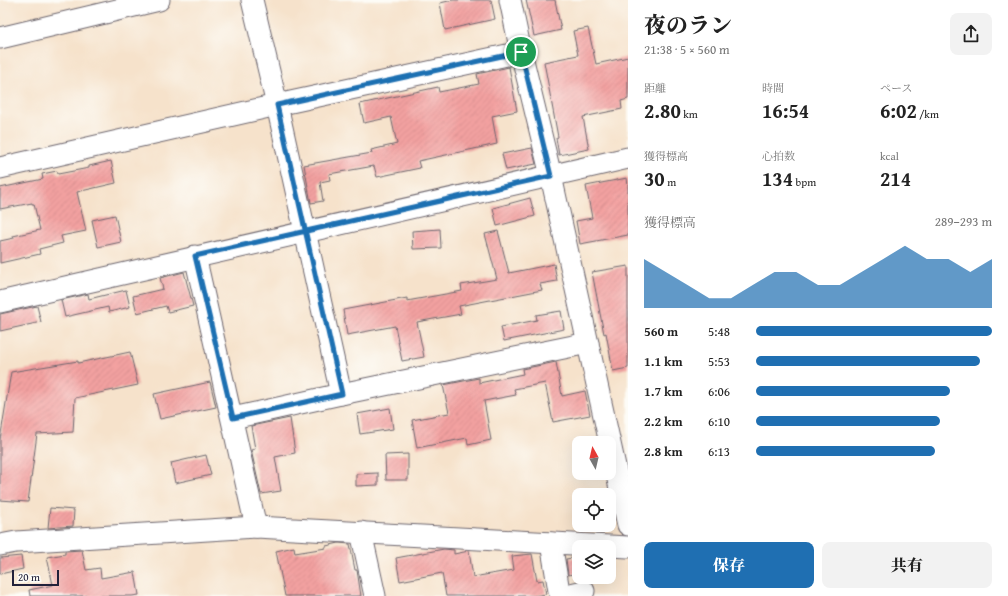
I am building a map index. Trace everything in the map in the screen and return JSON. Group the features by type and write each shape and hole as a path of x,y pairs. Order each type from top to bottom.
{"street":[{"path":"0,38 159,0"},
{"path":"252,0 342,394"},
{"path":"510,0 551,176 628,525"},
{"path":"0,168 277,105 521,52"},
{"path":"0,302 195,256 628,158"},
{"path":"195,256 233,418 256,527"},
{"path":"233,418 588,343"},
{"path":"0,545 16,542 256,527 628,547"},
{"path":"361,532 375,596"},
{"path":"551,543 559,591 566,595 584,591"}],"building":[{"path":"453,0 491,0 495,19 445,30 440,3"},
{"path":"526,0 555,0 561,30 534,36"},
{"path":"588,28 596,64 628,57 628,99 621,101 622,109 583,117 589,149 559,155 556,138 558,137 544,62 578,55 573,31"},
{"path":"509,67 517,111 492,116 497,144 418,161 420,168 377,177 374,166 329,174 330,180 320,182 323,201 311,203 304,165 372,153 371,150 397,144 391,117 364,123 360,104 438,87 439,92 479,84 477,74"},
{"path":"532,148 536,164 506,170 502,154"},
{"path":"111,161 116,183 77,192 86,231 61,236 63,243 39,249 40,254 0,263 0,241 14,238 13,236 40,230 34,204 32,203 0,209 0,188 43,179 42,174 57,171 58,174 89,168 89,166"},
{"path":"627,178 628,235 580,244 576,221 592,218 586,186"},
{"path":"530,198 535,216 497,226 493,208"},
{"path":"115,215 121,242 98,247 92,220"},
{"path":"440,229 441,248 413,249 412,231"},
{"path":"498,231 509,273 554,264 557,281 540,284 542,290 459,306 461,314 417,322 424,357 402,361 395,326 347,335 343,310 407,298 407,301 462,291 461,285 497,279 485,234"},
{"path":"628,266 628,368 613,371 592,272"},
{"path":"184,272 193,306 168,312 166,306 137,313 133,296 163,289 160,278"},
{"path":"126,290 130,307 109,312 108,307 65,317 61,300 88,294 89,299"},
{"path":"37,306 41,322 0,331 0,314"},
{"path":"561,311 564,329 504,341 501,327 537,320 536,315"},
{"path":"130,352 138,385 75,398 73,432 37,434 28,502 0,500 0,440 11,372 78,361 78,363"},
{"path":"556,362 562,396 585,391 590,415 553,422 545,383 514,389 516,395 484,401 491,440 468,445 467,438 417,448 412,420 449,413 443,385 479,378 479,383 523,374 522,369"},
{"path":"210,382 216,407 160,419 154,394"},
{"path":"390,408 393,429 360,434 357,414"},
{"path":"290,418 295,453 275,457 281,491 261,494 251,450 255,449 251,426"},
{"path":"408,454 408,480 386,480 385,455"},
{"path":"206,455 211,475 175,483 171,463"},
{"path":"378,473 378,485 356,486 356,474"},
{"path":"50,508 74,510 73,526 48,528"},
{"path":"339,543 350,544 355,570 357,570 361,596 285,596 276,551 294,547 295,553 326,548 326,546"},
{"path":"444,549 454,550 454,554 469,551 473,577 514,570 512,556 532,554 537,581 543,580 546,594 535,596 446,596 442,573 400,581 396,558"},
{"path":"82,550 86,570 100,568 101,578 135,572 139,595 30,596 29,590 53,585 47,557 65,554 65,551"},
{"path":"21,556 23,569 0,574 0,558"},
{"path":"572,558 572,574 568,575 566,559"}],"route":[{"path":"521,52 277,105 304,232 342,394 233,418 195,256 304,232 551,176 521,52"}]}
